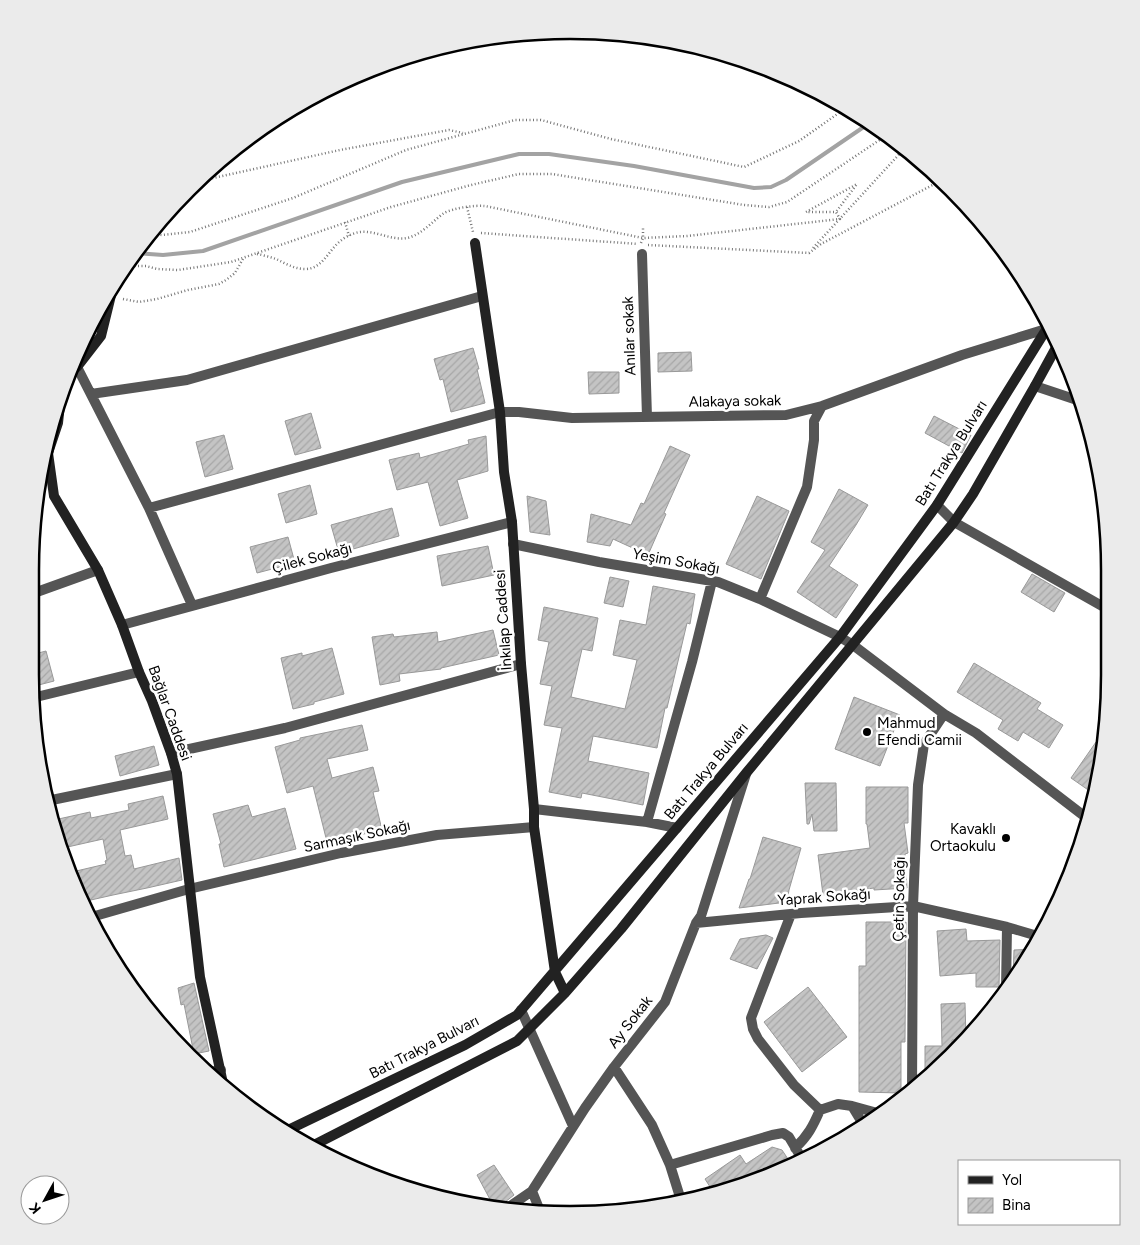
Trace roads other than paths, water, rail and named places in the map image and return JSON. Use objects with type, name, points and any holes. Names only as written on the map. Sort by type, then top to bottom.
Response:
[{"type":"main road","name":"İnkılap Caddesi","points":[[475,243],[500,412],[504,472],[512,522],[512,544],[534,827],[555,972],[565,993]]},
{"type":"main road","points":[[84,356],[101,336],[108,308]]},
{"type":"main road","name":"Batı Trakya Bulvarı","points":[[292,1128],[464,1045],[517,1015],[840,637],[937,505],[1045,332]]},
{"type":"main road","points":[[319,1143],[516,1041],[565,993],[622,929],[747,772],[954,522],[973,494],[1054,352]]},
{"type":"main road","name":"Bağlar Caddesi","points":[[50,464],[54,496],[98,570],[152,701],[177,774],[200,977],[222,1076]]},
{"type":"street","name":"Anılar sokak","points":[[641,249],[647,417]]},
{"type":"street","points":[[91,394],[187,380],[482,296]]},
{"type":"street","name":"Alakaya sokak","points":[[149,508],[500,412],[519,412],[572,418],[786,415],[822,406],[962,355],[1043,329]]},
{"type":"street","points":[[76,374],[91,394],[149,508],[192,605]]},
{"type":"street","points":[[1035,386],[1073,400]]},
{"type":"street","points":[[760,599],[807,487],[814,440],[814,422],[822,406]]},
{"type":"street","points":[[937,505],[954,522],[1101,605]]},
{"type":"street","name":"Çilek Sokağı","points":[[122,625],[512,522]]},
{"type":"street","name":"Yeşim Sokağı","points":[[512,544],[599,562],[718,582],[760,599],[840,637],[944,714],[976,733],[1082,815]]},
{"type":"street","points":[[39,591],[98,570]]},
{"type":"street","points":[[647,822],[712,581]]},
{"type":"street","points":[[171,753],[285,728],[521,664]]},
{"type":"street","points":[[40,696],[139,672]]},
{"type":"street","name":"Çetin Sokağı","points":[[912,1080],[913,906],[918,784],[924,744],[944,714]]},
{"type":"street","name":"Ay Sokak","points":[[514,1203],[532,1191],[585,1108],[614,1067],[665,1002],[696,924],[701,916],[747,772]]},
{"type":"street","points":[[54,800],[177,774]]},
{"type":"street","points":[[534,809],[647,822],[677,828]]},
{"type":"street","name":"Sarmaşık Sokağı","points":[[97,915],[189,889],[341,854],[437,835],[534,827]]},
{"type":"street","name":"Yaprak Sokağı","points":[[696,924],[790,914],[913,906],[1033,935]]},
{"type":"street","points":[[790,914],[751,1018],[753,1029],[758,1039],[794,1085],[820,1110]]},
{"type":"street","points":[[1006,978],[1007,927]]},
{"type":"street","points":[[521,1010],[573,1126]]},
{"type":"street","points":[[614,1067],[652,1125],[670,1165],[679,1195]]},
{"type":"street","points":[[216,1071],[221,1070]]},
{"type":"street","points":[[795,1148],[805,1139],[820,1110],[838,1104],[872,1112]]},
{"type":"street","points":[[852,1106],[860,1120]]},
{"type":"street","points":[[670,1165],[783,1133],[789,1137],[799,1154]]},
{"type":"street","points":[[532,1191],[538,1205]]},
{"type":"waterway","points":[[144,254],[163,255],[203,251],[402,182],[519,154],[549,154],[634,166],[754,188],[771,187],[786,180],[864,127]]},
{"type":"place","name":"Mahmud Efendi Camii","points":[[867,732]]},
{"type":"place","name":"Kavaklı Ortaokulu","points":[[1006,838]]}]
